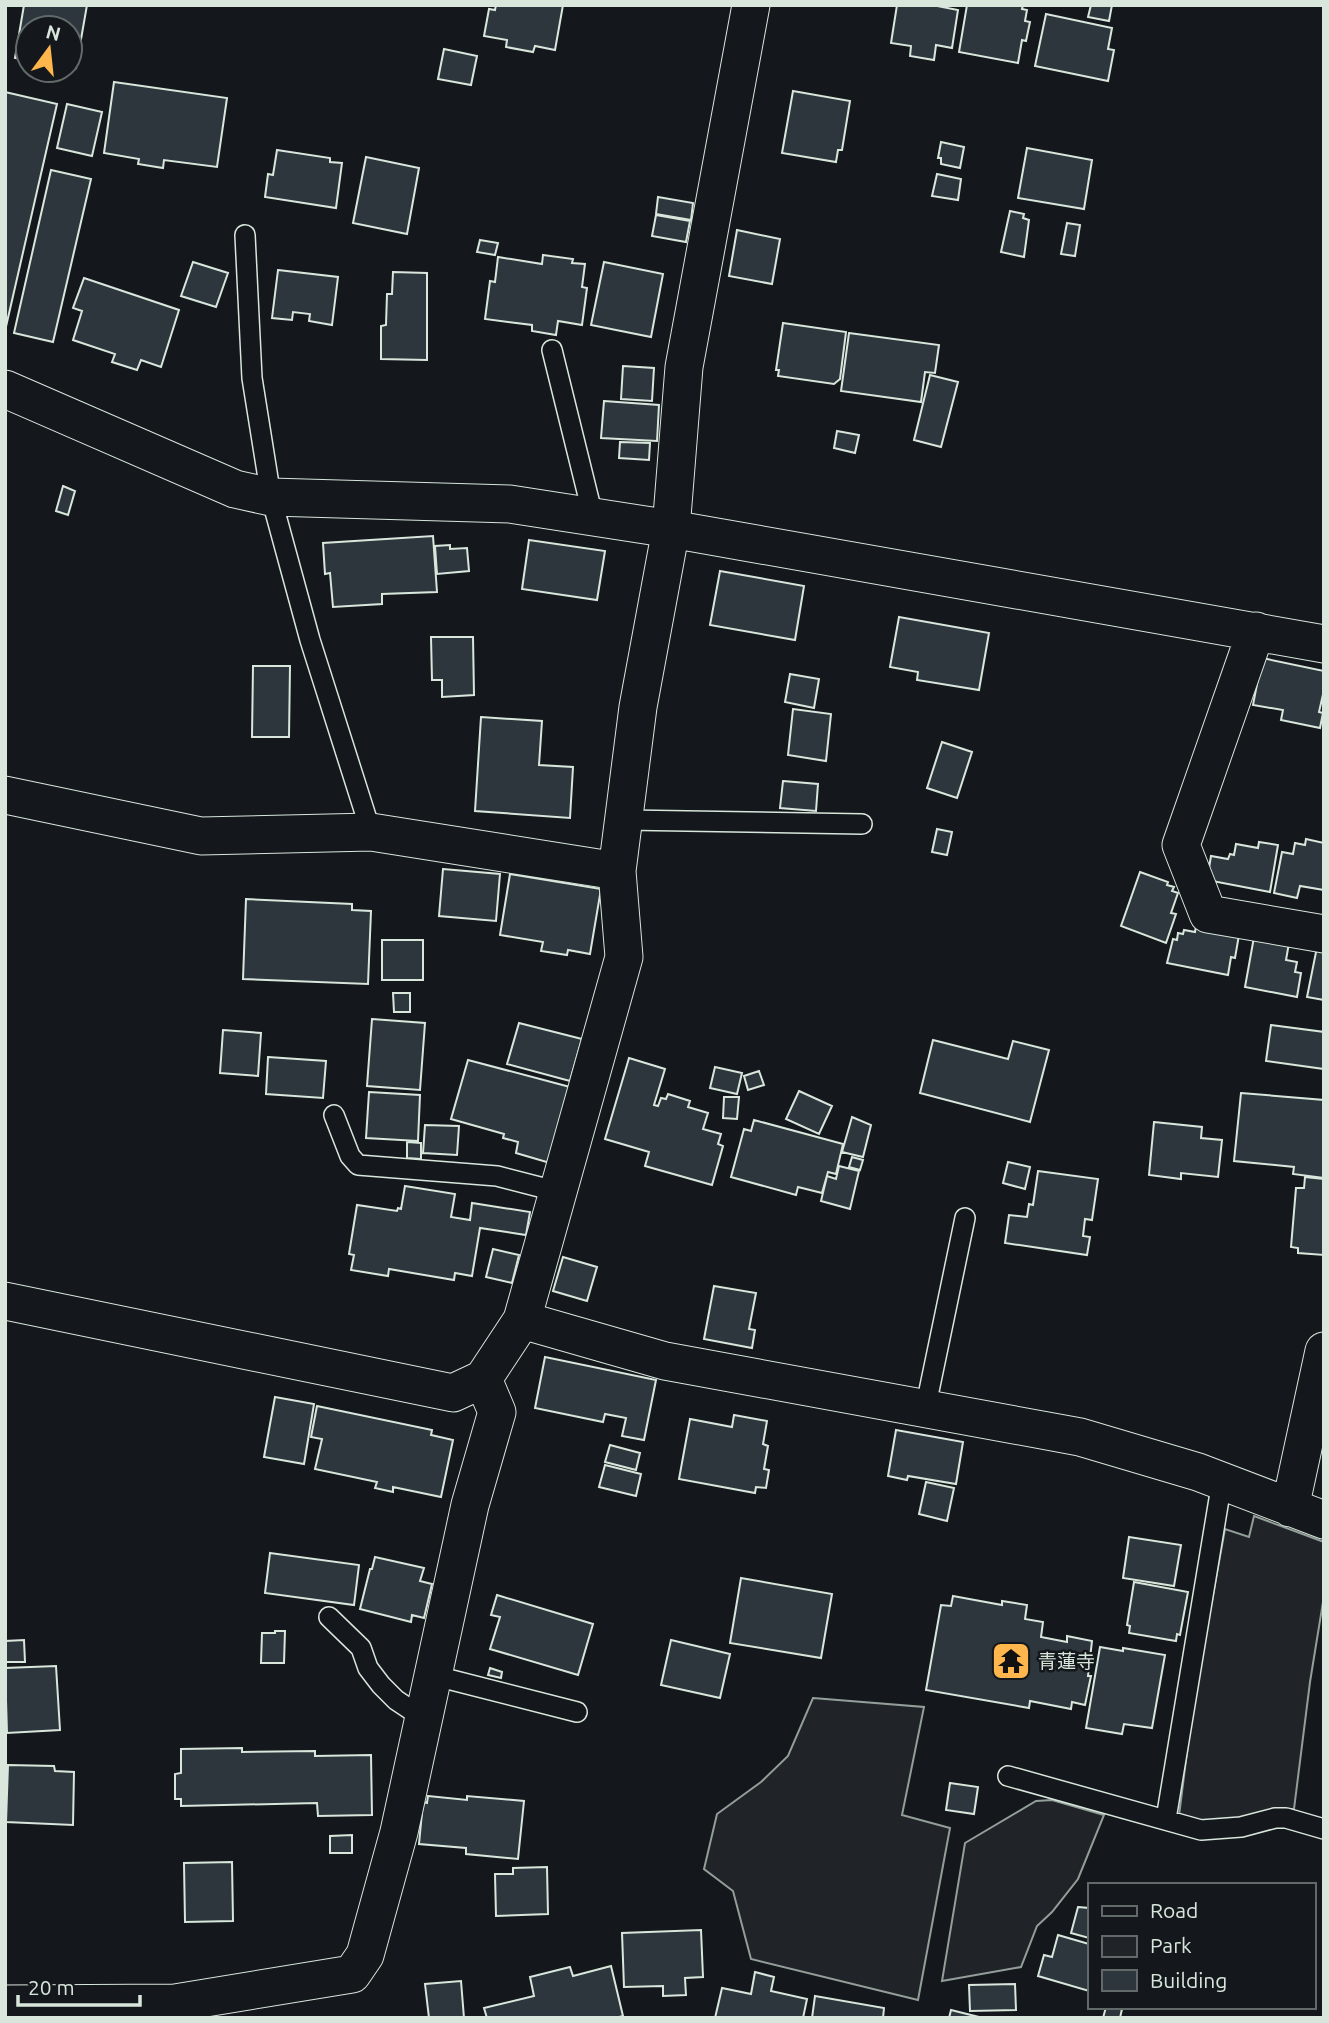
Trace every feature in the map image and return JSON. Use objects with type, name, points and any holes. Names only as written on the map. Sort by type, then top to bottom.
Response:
[{"type":"street","points":[[5,1301],[453,1393],[483,1379],[522,1320],[624,957],[617,871],[638,708],[671,529],[684,367],[751,5]]},
{"type":"street","points":[[5,389],[235,489],[271,497],[510,504],[671,529],[1324,644]]},
{"type":"street","points":[[1256,631],[1181,845],[1208,914],[1324,934]]},
{"type":"street","points":[[5,795],[201,836],[371,832],[617,871]]},
{"type":"street","points":[[522,1320],[665,1361],[1080,1437],[1223,1481],[1324,1520]]},
{"type":"street","points":[[1290,1508],[1324,1352]]},
{"type":"street","points":[[5,2004],[175,2003],[352,1974],[365,1955],[399,1832],[471,1505],[497,1412],[483,1379]]},
{"type":"lane","points":[[245,235],[252,378],[271,497],[310,640],[371,832]]},
{"type":"lane","points":[[552,350],[593,516]]},
{"type":"lane","points":[[625,820],[862,824]]},
{"type":"lane","points":[[334,1115],[350,1156],[358,1165],[497,1176],[558,1192]]},
{"type":"lane","points":[[925,1410],[965,1217]]},
{"type":"lane","points":[[1166,1819],[1223,1481]]},
{"type":"lane","points":[[329,1617],[361,1648],[368,1668],[381,1685],[396,1700],[423,1718]]},
{"type":"lane","points":[[432,1675],[577,1712]]},
{"type":"lane","points":[[1008,1776],[1201,1829],[1241,1827],[1275,1818],[1286,1818],[1324,1829]]},
{"type":"green space","points":[[1254,1516],[1324,1542],[1324,1596],[1294,1809],[1274,1810],[1237,1819],[1203,1821],[1179,1816],[1193,1704],[1225,1529],[1249,1537]]},
{"type":"green space","points":[[813,1698],[924,1707],[902,1815],[950,1828],[918,2000],[751,1959],[733,1891],[704,1869],[717,1814],[761,1782],[788,1756]]},
{"type":"green space","points":[[1052,1800],[1104,1815],[1078,1879],[1052,1912],[1037,1926],[1021,1967],[942,1981],[965,1843],[1036,1801]]},
{"type":"building","points":[[24,5],[87,5],[84,22],[84,14],[22,14]]},
{"type":"building","points":[[496,5],[563,5],[555,50],[535,46],[533,52],[506,47],[507,40],[484,36],[489,9],[495,10]]},
{"type":"building","points":[[897,5],[932,5],[958,10],[952,48],[936,45],[934,60],[910,56],[911,46],[891,43]]},
{"type":"building","points":[[967,5],[1023,5],[1022,9],[1027,10],[1025,21],[1030,22],[1026,41],[1022,40],[1018,63],[959,52]]},
{"type":"building","points":[[1091,5],[1112,5],[1109,21],[1088,17]]},
{"type":"building","points":[[1046,14],[1112,28],[1108,49],[1114,50],[1108,81],[1035,66]]},
{"type":"building","points":[[444,49],[477,56],[471,85],[438,79]]},
{"type":"building","points":[[114,82],[227,98],[217,167],[164,160],[163,168],[138,164],[139,159],[104,153]]},
{"type":"building","points":[[793,91],[850,101],[842,150],[838,150],[836,162],[782,153]]},
{"type":"building","points":[[5,92],[57,104],[5,331]]},
{"type":"building","points":[[67,104],[102,112],[92,156],[57,148]]},
{"type":"building","points":[[941,142],[964,147],[960,168],[941,164],[941,158],[938,158]]},
{"type":"building","points":[[1027,148],[1092,160],[1084,209],[1018,198]]},
{"type":"building","points":[[277,150],[330,158],[330,162],[342,163],[336,208],[265,197],[268,174],[273,175]]},
{"type":"building","points":[[366,157],[419,168],[407,234],[353,223]]},
{"type":"building","points":[[51,170],[91,179],[53,342],[14,333]]},
{"type":"building","points":[[937,174],[961,179],[958,200],[932,196]]},
{"type":"building","points":[[658,197],[693,203],[691,220],[656,214]]},
{"type":"building","points":[[1010,211],[1024,214],[1023,218],[1029,220],[1024,257],[1001,252]]},
{"type":"building","points":[[656,215],[690,221],[686,242],[652,236]]},
{"type":"building","points":[[1067,223],[1080,225],[1075,256],[1061,254]]},
{"type":"building","points":[[737,230],[780,239],[772,284],[729,276]]},
{"type":"building","points":[[480,240],[498,243],[495,255],[477,252]]},
{"type":"building","points":[[543,255],[573,259],[572,263],[585,264],[582,287],[587,288],[582,325],[558,321],[556,335],[532,331],[532,325],[485,319],[490,281],[495,282],[498,257],[542,264]]},
{"type":"building","points":[[193,262],[228,273],[216,307],[181,296]]},
{"type":"building","points":[[604,262],[663,274],[651,337],[591,325]]},
{"type":"building","points":[[278,270],[338,277],[332,325],[309,321],[310,314],[293,312],[292,320],[272,318]]},
{"type":"building","points":[[393,272],[427,273],[427,360],[381,359],[381,326],[386,325],[387,294],[392,294]]},
{"type":"building","points":[[84,278],[179,310],[161,367],[141,360],[137,370],[112,362],[115,354],[73,340],[82,311],[73,308]]},
{"type":"building","points":[[783,323],[846,332],[840,379],[834,384],[778,376],[779,370],[776,370]]},
{"type":"building","points":[[849,333],[939,345],[935,373],[925,372],[921,402],[841,391]]},
{"type":"building","points":[[623,366],[654,368],[652,401],[621,399]]},
{"type":"building","points":[[930,375],[958,382],[941,447],[914,440]]},
{"type":"building","points":[[604,401],[659,405],[657,441],[601,438]]},
{"type":"building","points":[[837,431],[859,435],[855,453],[834,448]]},
{"type":"building","points":[[620,442],[650,443],[649,460],[619,458]]},
{"type":"building","points":[[63,486],[75,491],[68,515],[56,511]]},
{"type":"building","points":[[433,536],[437,592],[382,594],[382,604],[333,607],[330,573],[325,574],[323,543]]},
{"type":"building","points":[[529,540],[605,551],[597,600],[522,589]]},
{"type":"building","points":[[450,545],[450,549],[467,548],[469,571],[437,574],[435,546]]},
{"type":"building","points":[[720,571],[804,586],[795,640],[710,625]]},
{"type":"building","points":[[899,617],[989,633],[979,690],[917,680],[918,672],[890,667]]},
{"type":"building","points":[[431,637],[473,637],[474,695],[442,697],[442,680],[432,680]]},
{"type":"building","points":[[1262,658],[1324,671],[1324,690],[1319,712],[1323,713],[1320,728],[1281,720],[1283,710],[1253,705]]},
{"type":"building","points":[[253,666],[290,666],[289,737],[252,737]]},
{"type":"building","points":[[790,674],[819,679],[814,708],[785,702]]},
{"type":"building","points":[[793,709],[831,714],[826,761],[788,755]]},
{"type":"building","points":[[481,717],[542,721],[539,765],[573,767],[570,818],[475,811]]},
{"type":"building","points":[[942,742],[972,752],[957,798],[927,788]]},
{"type":"building","points":[[783,781],[818,784],[816,811],[780,808]]},
{"type":"building","points":[[937,829],[952,832],[947,855],[932,852]]},
{"type":"building","points":[[1306,839],[1324,843],[1324,890],[1300,886],[1297,898],[1274,893],[1282,852],[1293,854],[1295,843],[1305,845]]},
{"type":"building","points":[[1259,842],[1278,845],[1270,892],[1207,880],[1211,856],[1228,859],[1230,854],[1234,855],[1236,844],[1258,848]]},
{"type":"building","points":[[443,869],[500,874],[496,921],[439,916]]},
{"type":"building","points":[[1140,872],[1168,882],[1167,885],[1174,887],[1172,891],[1178,893],[1171,913],[1176,914],[1166,943],[1121,926]]},
{"type":"building","points":[[510,874],[601,889],[590,954],[568,950],[567,955],[541,951],[543,942],[500,935]]},
{"type":"building","points":[[246,899],[352,904],[352,910],[371,911],[368,984],[243,979]]},
{"type":"building","points":[[1196,926],[1239,935],[1235,958],[1231,957],[1228,975],[1167,963],[1173,939],[1177,940],[1178,933],[1183,934],[1184,930],[1195,932]]},
{"type":"building","points":[[1254,937],[1289,943],[1286,960],[1297,962],[1295,972],[1301,973],[1297,997],[1245,987]]},
{"type":"building","points":[[382,940],[423,940],[423,980],[382,980]]},
{"type":"building","points":[[1317,947],[1324,948],[1324,1000],[1307,997]]},
{"type":"building","points":[[393,993],[410,993],[410,1012],[394,1012]]},
{"type":"building","points":[[372,1019],[425,1023],[420,1090],[367,1086]]},
{"type":"building","points":[[519,1023],[582,1039],[570,1081],[507,1064]]},
{"type":"building","points":[[1271,1025],[1324,1032],[1324,1069],[1266,1061]]},
{"type":"building","points":[[223,1030],[261,1033],[258,1076],[220,1073]]},
{"type":"building","points":[[933,1040],[1008,1059],[1013,1041],[1049,1050],[1030,1122],[920,1093]]},
{"type":"building","points":[[268,1057],[326,1061],[323,1098],[266,1094]]},
{"type":"building","points":[[629,1058],[665,1069],[654,1105],[658,1106],[661,1098],[666,1099],[668,1094],[690,1101],[688,1107],[708,1113],[703,1129],[721,1134],[718,1144],[723,1146],[712,1185],[645,1166],[649,1152],[605,1139]]},
{"type":"building","points":[[468,1060],[570,1087],[550,1163],[516,1153],[518,1142],[503,1138],[504,1134],[451,1119]]},
{"type":"building","points":[[715,1067],[742,1073],[737,1094],[710,1088]]},
{"type":"building","points":[[759,1071],[764,1085],[748,1090],[744,1076]]},
{"type":"building","points":[[799,1091],[832,1106],[819,1134],[786,1119]]},
{"type":"building","points":[[369,1092],[420,1095],[418,1141],[366,1138]]},
{"type":"building","points":[[1241,1093],[1324,1100],[1324,1178],[1293,1174],[1294,1167],[1234,1161]]},
{"type":"building","points":[[724,1097],[739,1097],[737,1119],[723,1118]]},
{"type":"building","points":[[852,1117],[871,1125],[863,1157],[842,1152]]},
{"type":"building","points":[[754,1120],[843,1144],[836,1174],[828,1172],[822,1193],[798,1187],[796,1195],[731,1177],[744,1129],[751,1131]]},
{"type":"building","points":[[1154,1122],[1202,1127],[1201,1138],[1222,1140],[1218,1177],[1181,1173],[1181,1179],[1149,1175]]},
{"type":"building","points":[[425,1125],[459,1126],[457,1155],[423,1153]]},
{"type":"building","points":[[407,1142],[421,1143],[421,1159],[407,1158]]},
{"type":"building","points":[[852,1157],[863,1160],[860,1170],[849,1167]]},
{"type":"building","points":[[1008,1162],[1030,1167],[1025,1189],[1003,1183]]},
{"type":"building","points":[[839,1166],[859,1171],[850,1209],[821,1201],[827,1176],[836,1179]]},
{"type":"building","points":[[1038,1171],[1098,1179],[1092,1220],[1085,1219],[1083,1236],[1090,1237],[1087,1255],[1005,1243],[1009,1215],[1027,1217],[1029,1204],[1033,1205]]},
{"type":"building","points":[[1305,1177],[1324,1179],[1324,1255],[1298,1253],[1298,1248],[1291,1247],[1296,1188],[1304,1188]]},
{"type":"building","points":[[405,1186],[455,1194],[451,1217],[470,1220],[472,1203],[530,1212],[526,1235],[480,1228],[472,1276],[455,1273],[454,1280],[389,1269],[388,1276],[351,1270],[354,1255],[349,1254],[357,1205],[397,1211],[398,1208],[401,1209]]},
{"type":"building","points":[[493,1249],[519,1255],[512,1283],[486,1277]]},
{"type":"building","points":[[563,1257],[597,1267],[587,1301],[553,1291]]},
{"type":"building","points":[[714,1286],[756,1293],[749,1329],[755,1330],[752,1348],[704,1339]]},
{"type":"building","points":[[545,1357],[656,1380],[644,1440],[622,1436],[626,1418],[605,1414],[603,1422],[535,1408]]},
{"type":"building","points":[[275,1397],[314,1404],[304,1464],[264,1457]]},
{"type":"building","points":[[317,1406],[432,1430],[431,1435],[453,1440],[441,1497],[393,1487],[393,1492],[375,1488],[377,1482],[315,1469],[322,1439],[311,1437]]},
{"type":"building","points":[[734,1415],[767,1421],[763,1444],[768,1446],[764,1469],[769,1470],[766,1488],[756,1487],[755,1493],[679,1479],[690,1419],[732,1427]]},
{"type":"building","points":[[896,1430],[963,1442],[956,1484],[908,1476],[907,1480],[888,1476]]},
{"type":"building","points":[[610,1445],[640,1453],[636,1470],[605,1462]]},
{"type":"building","points":[[605,1465],[641,1474],[636,1496],[599,1487]]},
{"type":"building","points":[[926,1482],[954,1488],[947,1521],[919,1514]]},
{"type":"building","points":[[1129,1537],[1181,1545],[1174,1586],[1123,1578]]},
{"type":"building","points":[[270,1553],[359,1565],[354,1605],[265,1593]]},
{"type":"building","points":[[375,1557],[424,1568],[420,1581],[432,1584],[424,1618],[412,1615],[411,1622],[360,1609]]},
{"type":"building","points":[[741,1578],[832,1594],[821,1658],[730,1643]]},
{"type":"building","points":[[1134,1582],[1188,1592],[1180,1635],[1177,1634],[1176,1641],[1129,1633],[1130,1626],[1127,1625]]},
{"type":"building","points":[[497,1595],[593,1624],[578,1675],[490,1649],[500,1617],[491,1615]]},
{"type":"building","name":"青蓮寺","points":[[953,1596],[1002,1605],[1002,1601],[1027,1605],[1025,1619],[1043,1622],[1041,1637],[1067,1642],[1067,1636],[1092,1641],[1088,1676],[1091,1676],[1085,1705],[1072,1702],[1071,1709],[1030,1701],[1029,1708],[926,1690],[941,1605],[951,1606]]},
{"type":"building","points":[[285,1631],[284,1663],[261,1663],[262,1633]]},
{"type":"building","points":[[24,1640],[25,1662],[5,1662],[5,1641]]},
{"type":"building","points":[[671,1640],[730,1654],[720,1698],[661,1685]]},
{"type":"building","points":[[1100,1647],[1165,1655],[1152,1728],[1124,1724],[1122,1734],[1086,1728]]},
{"type":"building","points":[[56,1666],[60,1730],[7,1733],[5,1668]]},
{"type":"building","points":[[490,1668],[502,1672],[501,1678],[488,1675]]},
{"type":"building","points":[[242,1748],[242,1752],[315,1751],[315,1756],[371,1755],[372,1815],[318,1816],[317,1803],[181,1806],[181,1799],[175,1799],[175,1774],[181,1773],[181,1749]]},
{"type":"building","points":[[8,1765],[54,1766],[55,1771],[74,1772],[73,1825],[6,1822]]},
{"type":"building","points":[[950,1783],[978,1787],[974,1814],[946,1810]]},
{"type":"building","points":[[428,1796],[524,1801],[518,1859],[466,1854],[466,1848],[419,1844],[423,1802],[427,1803]]},
{"type":"building","points":[[352,1835],[352,1853],[330,1853],[330,1836]]},
{"type":"building","points":[[232,1862],[233,1921],[185,1922],[184,1863]]},
{"type":"building","points":[[547,1867],[548,1914],[496,1916],[495,1874],[513,1874],[513,1868]]},
{"type":"building","points":[[1078,1907],[1088,1908],[1088,1938],[1071,1933]]},
{"type":"building","points":[[701,1930],[703,1977],[685,1978],[686,1995],[663,1996],[663,1986],[624,1987],[622,1933]]},
{"type":"building","points":[[1058,1935],[1088,1944],[1088,1991],[1038,1976],[1044,1955],[1052,1957]]},
{"type":"building","points":[[611,1966],[623,2016],[487,2018],[484,2008],[534,1996],[530,1977],[570,1967],[573,1976]]},
{"type":"building","points":[[755,1972],[774,1977],[771,1991],[807,1999],[803,2018],[715,2018],[722,1988],[751,1994]]},
{"type":"building","points":[[461,1981],[464,2018],[429,2018],[425,1984]]},
{"type":"building","points":[[1015,1984],[1016,2010],[970,2011],[969,1985]]},
{"type":"building","points":[[815,1996],[884,2008],[883,2018],[812,2018]]},
{"type":"building","points":[[1105,2009],[1122,2009],[1120,2018],[1103,2018]]},
{"type":"building","points":[[951,2010],[983,2018],[949,2018]]},
{"type":"place","name":"青蓮寺","points":[[1011,1661]]}]
